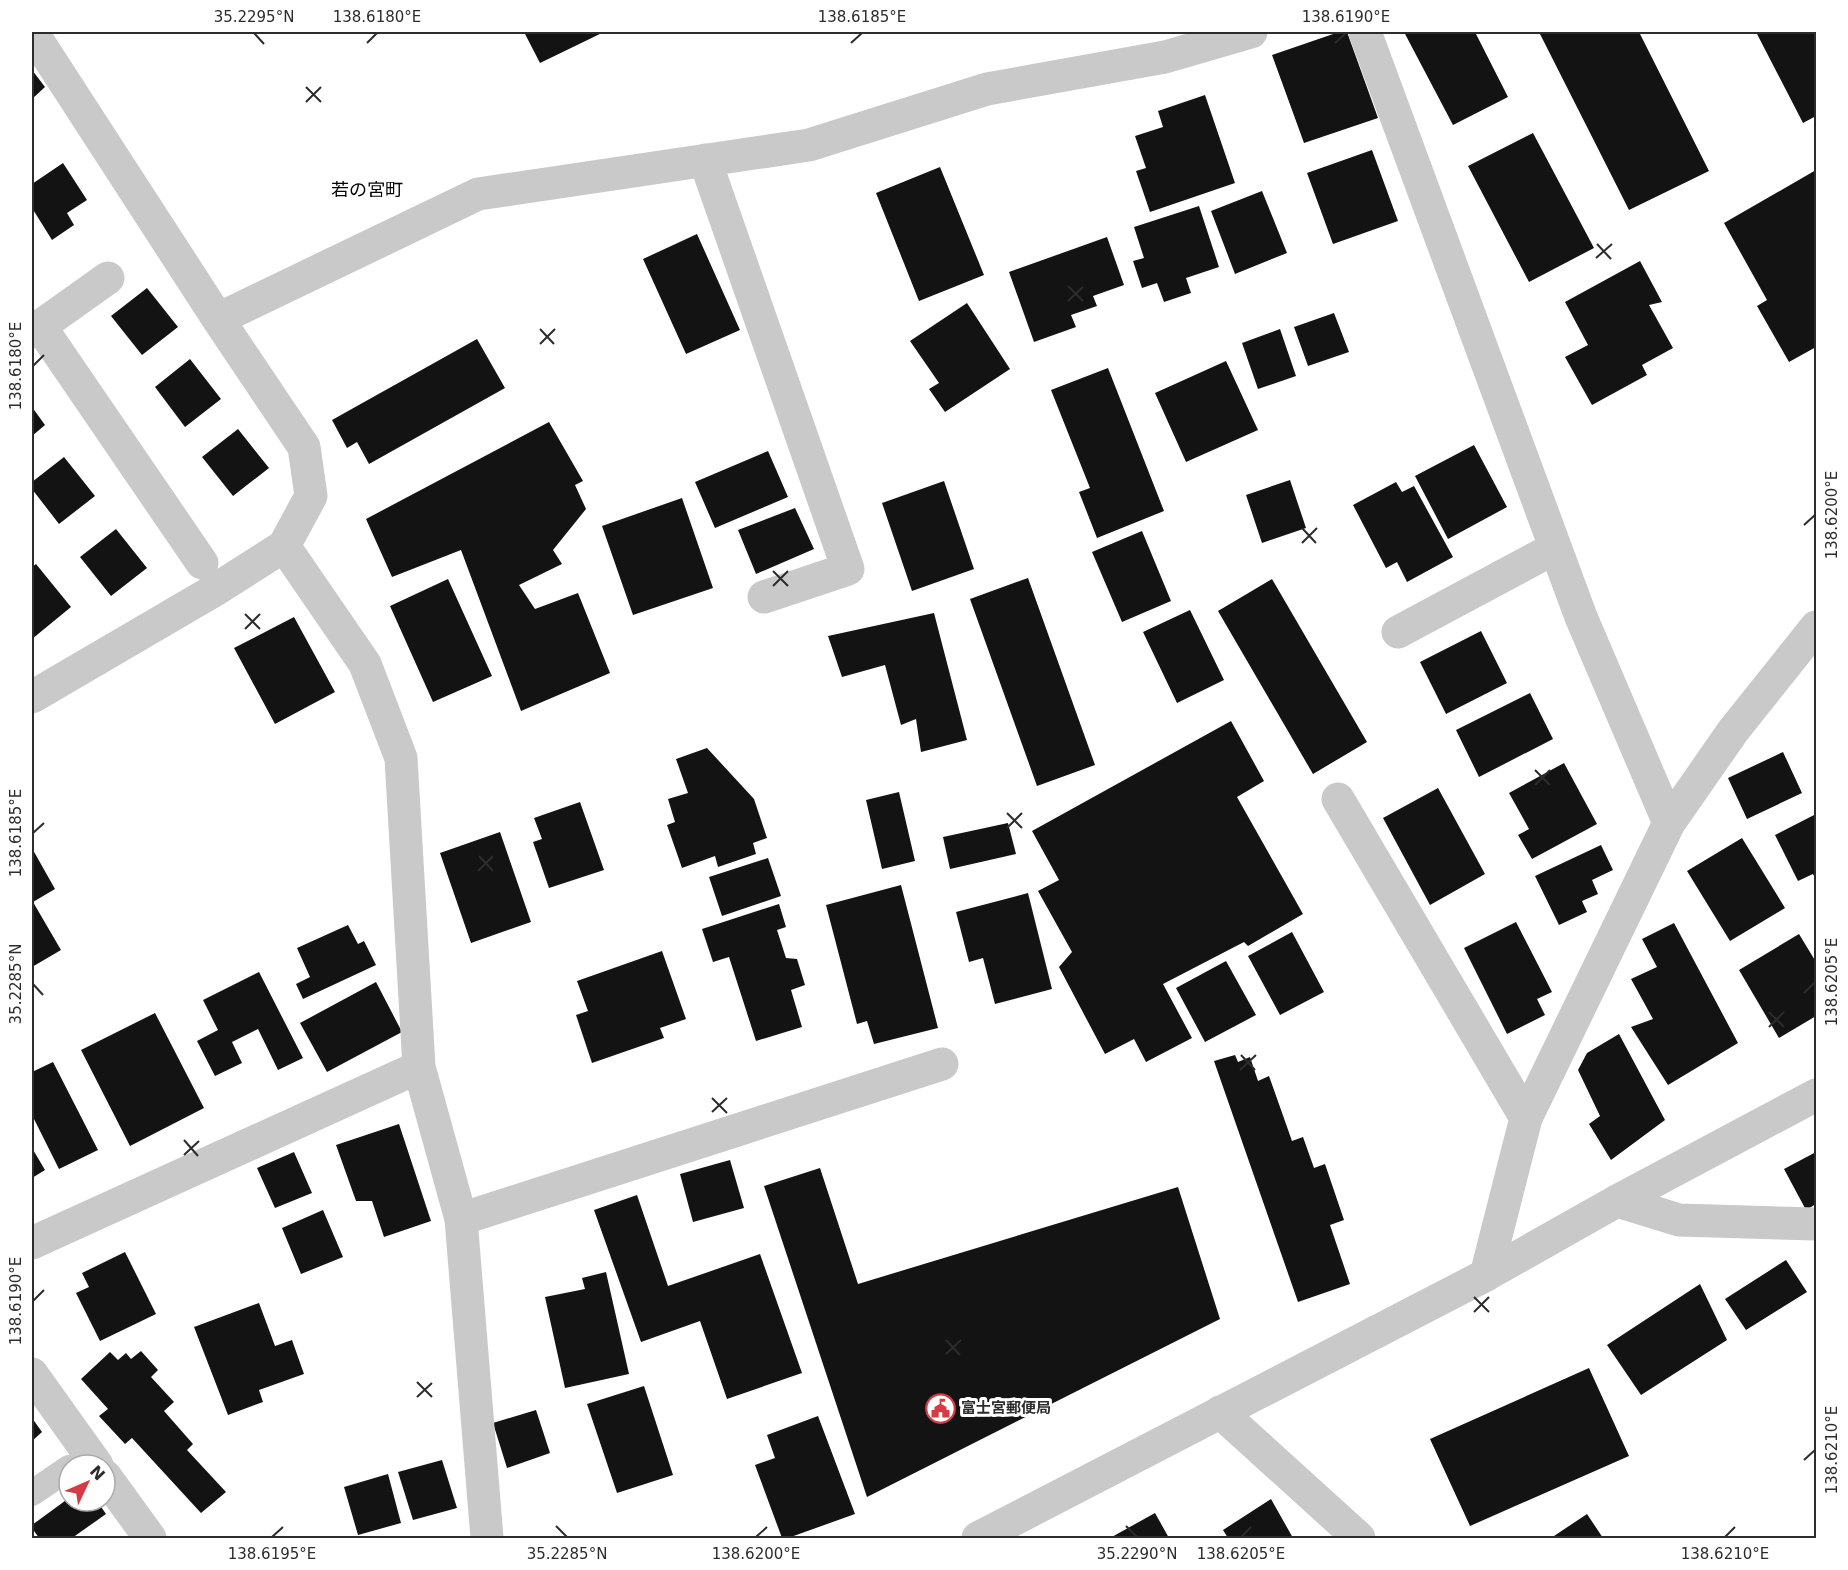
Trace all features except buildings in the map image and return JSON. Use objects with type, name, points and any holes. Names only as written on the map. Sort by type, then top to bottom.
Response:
[{"type":"street","points":[[32,32],[218,320],[304,447],[311,496],[284,546],[215,590],[32,697]]},
{"type":"street","points":[[218,320],[478,194],[809,145],[987,89],[1166,57],[1251,32]]},
{"type":"street","points":[[1365,32],[1581,617],[1670,823]]},
{"type":"street","points":[[705,160],[848,569],[764,597]]},
{"type":"street","points":[[108,278],[36,329],[202,563]]},
{"type":"street","points":[[284,546],[365,664],[401,758],[419,1067],[461,1220],[487,1539]]},
{"type":"street","points":[[1398,632],[1555,548]]},
{"type":"street","points":[[1486,1275],[1526,1118],[1670,823],[1733,732],[1816,627]]},
{"type":"street","points":[[1338,800],[1526,1118]]},
{"type":"street","points":[[461,1220],[942,1064]]},
{"type":"street","points":[[32,1243],[419,1067]]},
{"type":"street","points":[[978,1539],[1486,1275],[1816,1095]]},
{"type":"street","points":[[1617,1202],[1679,1221],[1816,1224]]},
{"type":"street","points":[[32,1374],[79,1453]]},
{"type":"street","points":[[1220,1412],[1359,1539]]},
{"type":"street","points":[[117,1501],[150,1539]]},
{"type":"lane","points":[[32,1493],[57,1481]]},
{"type":"place","name":"富士宮郵便局","points":[[940,1408]]},
{"type":"district","name":"若の宮町","points":[[367,189]]}]
